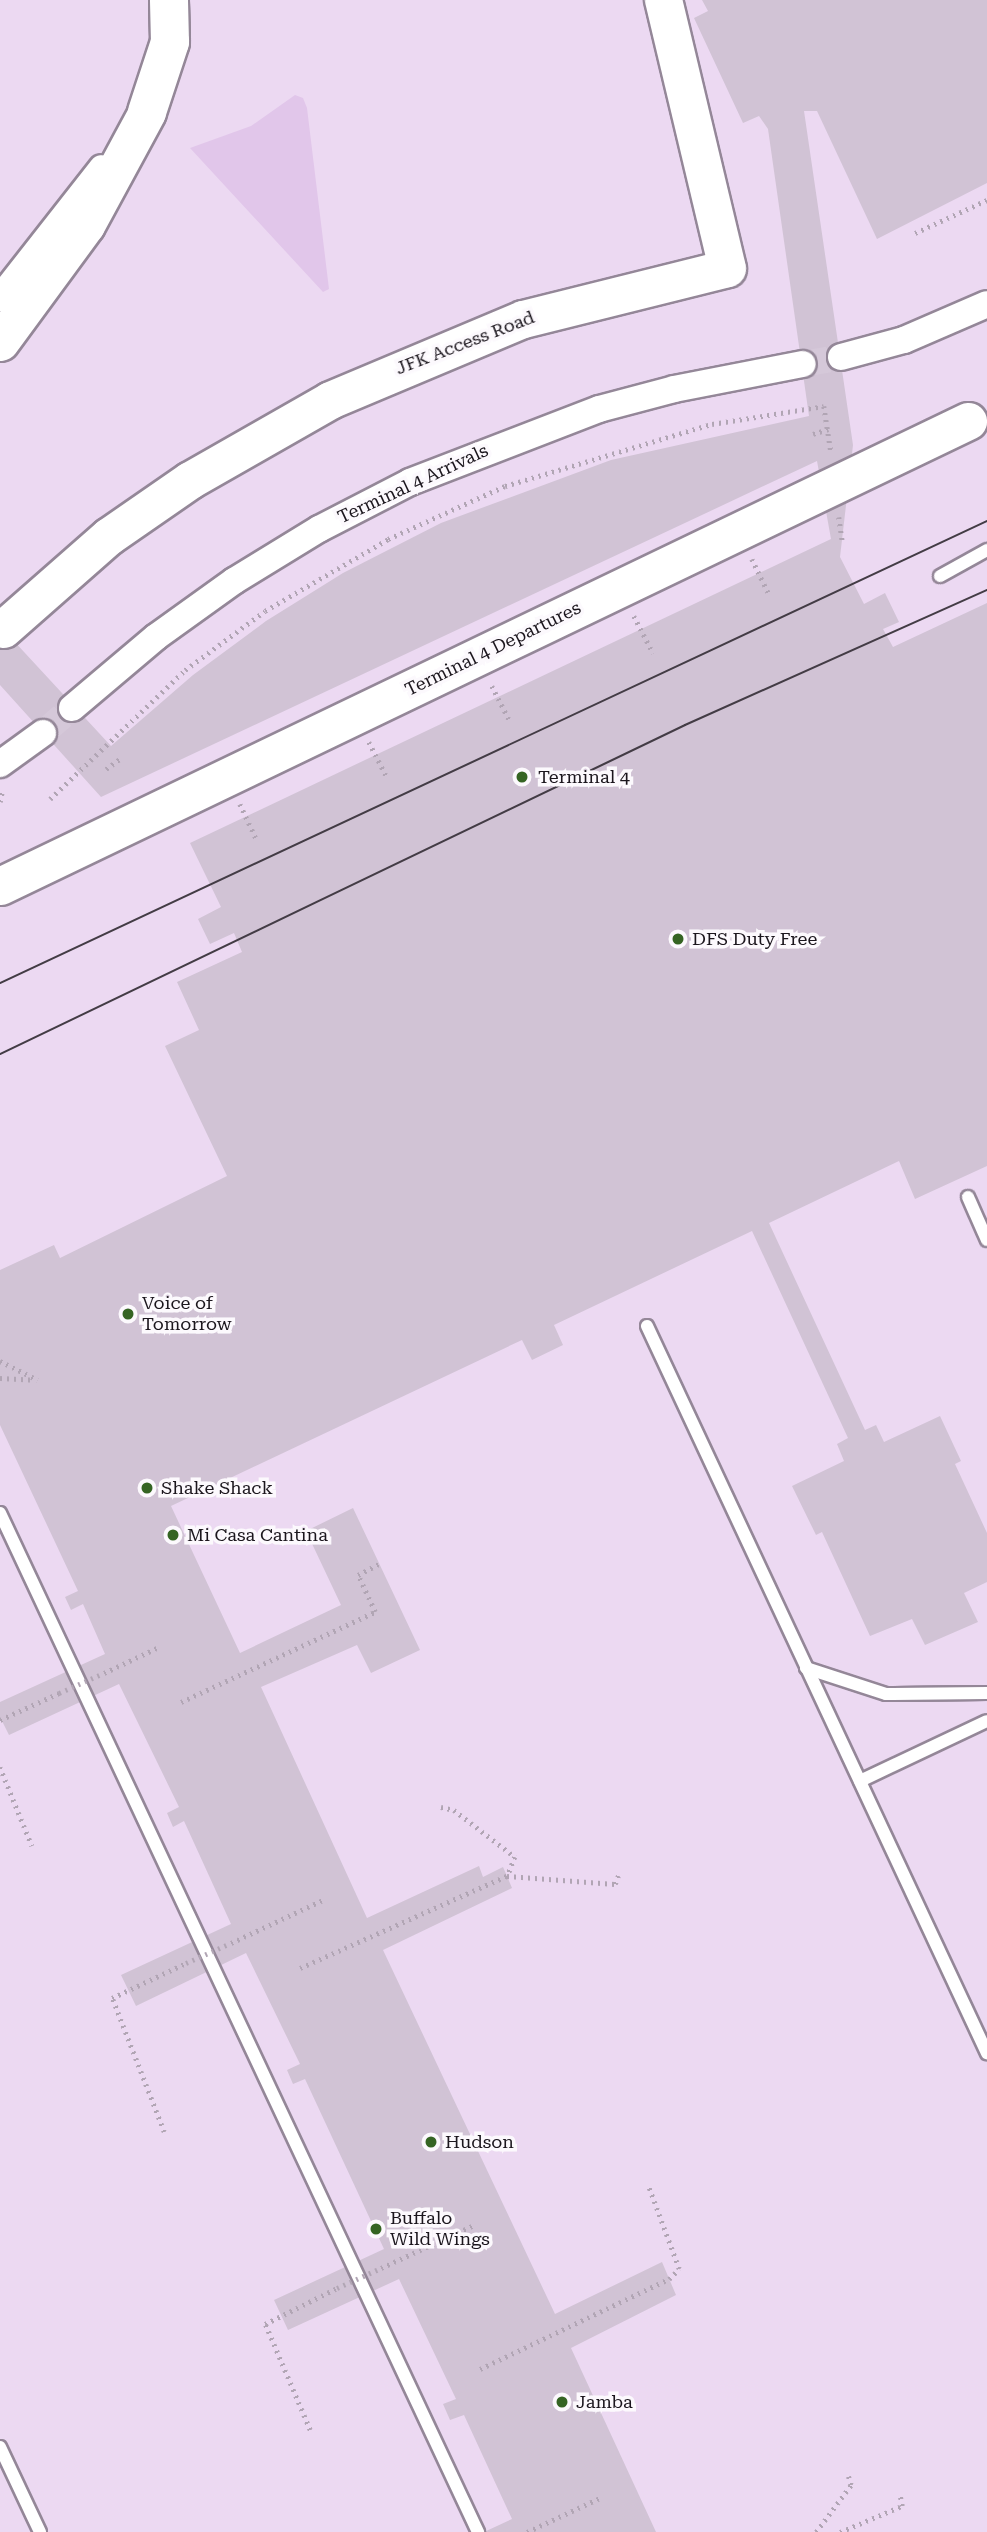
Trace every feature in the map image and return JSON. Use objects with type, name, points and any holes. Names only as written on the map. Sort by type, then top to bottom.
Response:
[{"type":"highway","points":[[147,112],[170,42],[169,0]]},
{"type":"street","name":"JFK Access Road","points":[[3,629],[108,536],[190,480],[330,400],[523,319],[727,268],[663,0]]},
{"type":"street","points":[[0,298],[147,112]]},
{"type":"street","points":[[0,342],[86,225],[147,112]]},
{"type":"street","points":[[841,357],[904,340],[987,304]]},
{"type":"street","name":"Terminal 4 Arrivals","points":[[72,708],[147,644],[234,581],[319,529],[410,482],[515,438],[610,406],[721,378],[803,364]]},
{"type":"street","name":"Terminal 4 Departures","points":[[0,886],[987,412]]},
{"type":"street","points":[[0,764],[43,733]]},
{"type":"lane","points":[[940,576],[987,550]]},
{"type":"lane","points":[[968,1198],[987,1240]]},
{"type":"lane","points":[[647,1326],[987,2053]]},
{"type":"lane","points":[[0,1513],[478,2532]]},
{"type":"lane","points":[[806,1668],[886,1694],[987,1693]]},
{"type":"lane","points":[[860,1781],[987,1721]]},
{"type":"lane","points":[[0,2447],[40,2532]]},
{"type":"path","points":[[915,233],[987,200]]},
{"type":"path","points":[[50,799],[185,670],[265,611],[388,539],[505,486],[612,451],[712,425],[824,406]]},
{"type":"path","points":[[813,435],[828,429]]},
{"type":"path","points":[[763,583],[770,596]]},
{"type":"path","points":[[646,638],[653,653]]},
{"type":"path","points":[[502,706],[509,720]]},
{"type":"path","points":[[106,769],[121,758]]},
{"type":"path","points":[[379,763],[386,776]]},
{"type":"path","points":[[250,824],[256,838]]},
{"type":"path","points":[[0,1361],[38,1380],[0,1378]]},
{"type":"path","points":[[181,1702],[375,1612],[358,1575],[379,1564]]},
{"type":"path","points":[[1,1720],[157,1648]]},
{"type":"path","points":[[0,1766],[32,1846]]},
{"type":"path","points":[[441,1807],[454,1810],[515,1857],[507,1876]]},
{"type":"path","points":[[300,1968],[507,1876],[615,1884],[618,1876]]},
{"type":"path","points":[[164,2132],[112,1998],[323,1900]]},
{"type":"path","points":[[480,2369],[669,2279],[679,2269],[648,2185]]},
{"type":"path","points":[[310,2430],[265,2323],[474,2225]]},
{"type":"path","points":[[816,2532],[851,2485],[848,2476]]},
{"type":"path","points":[[840,2532],[902,2506],[900,2496]]},
{"type":"path","points":[[527,2532],[600,2498]]},
{"type":"shaded area","points":[[0,0],[987,0],[987,2532],[0,2532]]},
{"type":"shaded area","points":[[295,95],[303,98],[307,108],[329,289],[323,292],[190,148],[251,126]]},
{"type":"building","name":"Terminal 4","points":[[702,0],[987,0],[987,183],[877,239],[817,111],[804,111],[853,445],[840,557],[864,604],[885,593],[899,622],[883,629],[893,647],[987,603],[987,1166],[915,1199],[899,1161],[769,1223],[865,1430],[876,1425],[884,1442],[940,1416],[961,1461],[955,1464],[987,1533],[987,1582],[964,1593],[978,1622],[925,1645],[912,1619],[870,1636],[822,1532],[816,1535],[792,1486],[844,1461],[837,1444],[848,1438],[752,1231],[554,1325],[563,1345],[532,1360],[522,1340],[171,1506],[240,1653],[341,1605],[306,1531],[353,1508],[420,1650],[371,1673],[357,1645],[261,1687],[367,1918],[479,1866],[483,1877],[503,1867],[512,1888],[383,1950],[555,2314],[662,2262],[676,2295],[571,2348],[656,2532],[484,2532],[512,2519],[464,2415],[450,2420],[443,2404],[456,2399],[399,2279],[288,2330],[274,2300],[384,2249],[305,2079],[293,2084],[287,2070],[300,2064],[246,1953],[136,2006],[121,1975],[231,1924],[184,1821],[173,1827],[167,1813],[179,1807],[119,1684],[9,1735],[0,1717],[0,1702],[105,1654],[83,1604],[71,1610],[65,1597],[78,1591],[0,1425],[0,1270],[54,1245],[60,1258],[227,1176],[165,1046],[199,1030],[177,982],[242,952],[234,933],[210,944],[198,919],[221,907],[190,843],[831,539],[817,461],[101,797],[0,685],[0,626],[111,746],[193,675],[266,621],[343,573],[441,523],[611,460],[809,416],[768,129],[759,116],[743,123],[694,18],[708,11]]},
{"type":"tunnel","points":[[803,364],[841,357]]},
{"type":"tunnel","points":[[43,733],[72,708]]},
{"type":"tram line","points":[[0,983],[987,521]]},
{"type":"tram line","points":[[0,1054],[685,725],[987,590]]},
{"type":"place","name":"Terminal 4","points":[[522,777]]},
{"type":"place","name":"DFS Duty Free","points":[[678,939]]},
{"type":"place","name":"Voice of Tomorrow","points":[[128,1314]]},
{"type":"place","name":"Shake Shack","points":[[147,1488]]},
{"type":"place","name":"Mi Casa Cantina","points":[[173,1535]]},
{"type":"place","name":"Hudson","points":[[431,2142]]},
{"type":"place","name":"Buffalo Wild Wings","points":[[376,2229]]},
{"type":"place","name":"Jamba","points":[[562,2402]]}]
